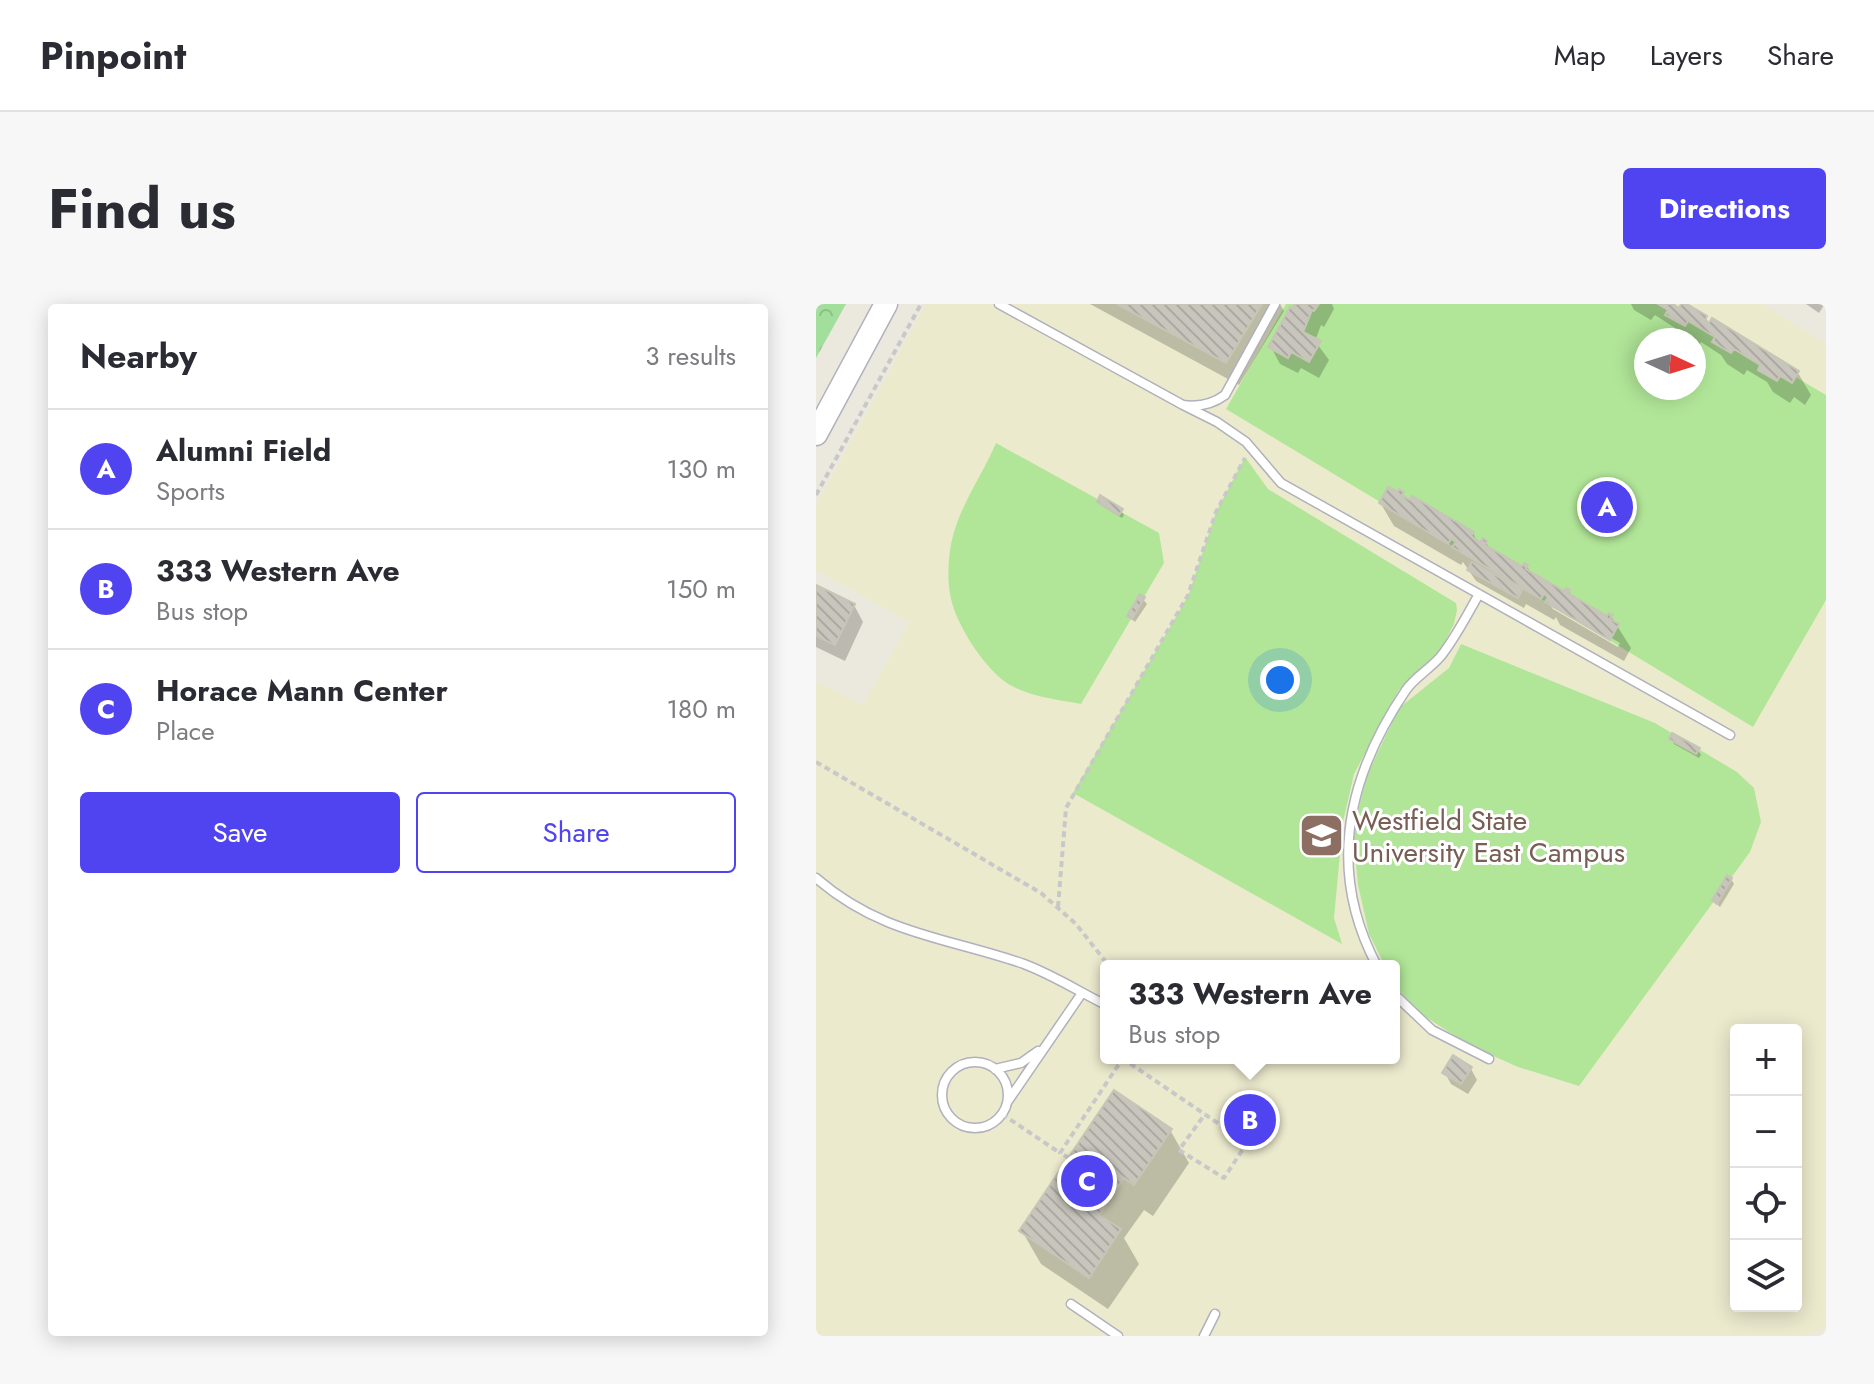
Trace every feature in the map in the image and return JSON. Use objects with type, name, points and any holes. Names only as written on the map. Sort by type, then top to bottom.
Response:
[{"type":"main road","points":[[816,434],[886,304]]},
{"type":"lane","points":[[999,304],[1217,422],[1246,442],[1281,483],[1730,735]]},
{"type":"lane","points":[[1183,405],[1213,402],[1225,395],[1275,304]]},
{"type":"lane","points":[[1374,960],[1355,909],[1347,873],[1347,837],[1362,771],[1385,723],[1408,687],[1439,658],[1479,594]]},
{"type":"lane","points":[[816,878],[858,910],[882,921],[913,933],[1021,963],[1051,975],[1100,1002]]},
{"type":"lane","points":[[1008,1102],[1005,1082],[995,1069],[981,1062],[960,1066],[945,1081],[943,1102],[953,1120],[971,1128],[990,1125],[1002,1114],[1082,993]]},
{"type":"lane","points":[[1400,1000],[1432,1030],[1489,1059]]},
{"type":"lane","points":[[995,1069],[1021,1063],[1048,1043]]},
{"type":"lane","points":[[1071,1304],[1118,1336]]},
{"type":"lane","points":[[1204,1336],[1215,1314]]},
{"type":"path","points":[[816,495],[921,304]]},
{"type":"path","points":[[1058,907],[1066,808],[1188,595],[1216,512],[1245,457]]},
{"type":"path","points":[[816,762],[1024,881],[1076,924],[1104,960]]},
{"type":"path","points":[[1060,1153],[1118,1064]]},
{"type":"path","points":[[1131,1064],[1205,1114],[1247,1143],[1224,1178],[1179,1150],[1205,1114]]},
{"type":"path","points":[[1002,1114],[1069,1158]]},
{"type":"shaded area","name":"Westfield State University East Campus","points":[[926,304],[1763,304],[1826,344],[1826,1328],[1805,1336],[816,1336],[816,682],[863,705],[909,622],[816,570],[816,505]]},
{"type":"green space","points":[[816,304],[846,304],[816,358]]},
{"type":"green space","points":[[1286,304],[1672,304],[1826,395],[1826,600],[1753,727],[1226,409]]},
{"type":"green space","points":[[996,443],[1159,533],[1164,563],[1081,704],[1045,698],[1010,685],[974,647],[954,610],[948,579],[954,531]]},
{"type":"green space","points":[[1245,457],[1268,489],[1456,603],[1454,624],[1441,649],[1399,690],[1354,774],[1343,822],[1334,918],[1342,944],[1073,793],[1188,596],[1216,512]]},
{"type":"green space","points":[[1461,644],[1655,723],[1737,772],[1754,788],[1761,822],[1750,852],[1579,1086],[1518,1067],[1471,1046],[1421,1014],[1400,991],[1400,960],[1382,960],[1369,934],[1358,885],[1353,832],[1367,775],[1399,708],[1449,668]]},
{"type":"building","points":[[1117,304],[1262,304],[1226,363]]},
{"type":"building","points":[[1295,304],[1319,304],[1312,310],[1303,332],[1321,341],[1309,362],[1291,352],[1288,358],[1268,347],[1290,307]]},
{"type":"building","points":[[1658,304],[1673,304],[1679,308],[1681,304],[1687,304],[1707,316],[1705,321],[1709,323],[1712,318],[1799,371],[1792,383],[1780,376],[1777,381],[1758,370],[1760,365],[1734,349],[1731,353],[1712,342],[1715,337],[1706,332],[1706,328],[1688,321],[1685,326],[1665,315],[1668,310]]},
{"type":"building","points":[[1388,487],[1398,492],[1399,489],[1410,500],[1412,496],[1474,532],[1471,536],[1480,542],[1483,538],[1487,541],[1485,545],[1522,566],[1524,563],[1528,565],[1526,569],[1564,591],[1566,588],[1570,590],[1568,593],[1607,616],[1609,613],[1613,615],[1610,619],[1619,624],[1610,640],[1545,602],[1548,597],[1544,594],[1541,599],[1452,547],[1456,542],[1451,539],[1448,544],[1379,503]]},
{"type":"building","points":[[1100,495],[1123,509],[1119,515],[1097,502]]},
{"type":"building","points":[[1472,562],[1522,590],[1518,598],[1467,570]]},
{"type":"building","points":[[816,585],[855,604],[835,645],[816,636]]},
{"type":"building","points":[[1140,594],[1145,597],[1132,619],[1127,616]]},
{"type":"building","points":[[1672,733],[1700,748],[1696,754],[1669,739]]},
{"type":"building","points":[[1727,875],[1732,878],[1717,904],[1712,900]]},
{"type":"building","points":[[1453,1055],[1472,1067],[1461,1084],[1442,1073]]},
{"type":"building","points":[[1114,1090],[1172,1129],[1134,1185],[1124,1178],[1099,1215],[1121,1229],[1089,1278],[1019,1231]]},
{"type":"place","name":"Alumni Field","points":[[1607,507]]},
{"type":"place","name":"Westfield State University East Campus","points":[[1321,836]]},
{"type":"place","name":"333 Western Ave","points":[[1250,1120]]},
{"type":"place","name":"Horace Mann Center","points":[[1087,1181]]}]
